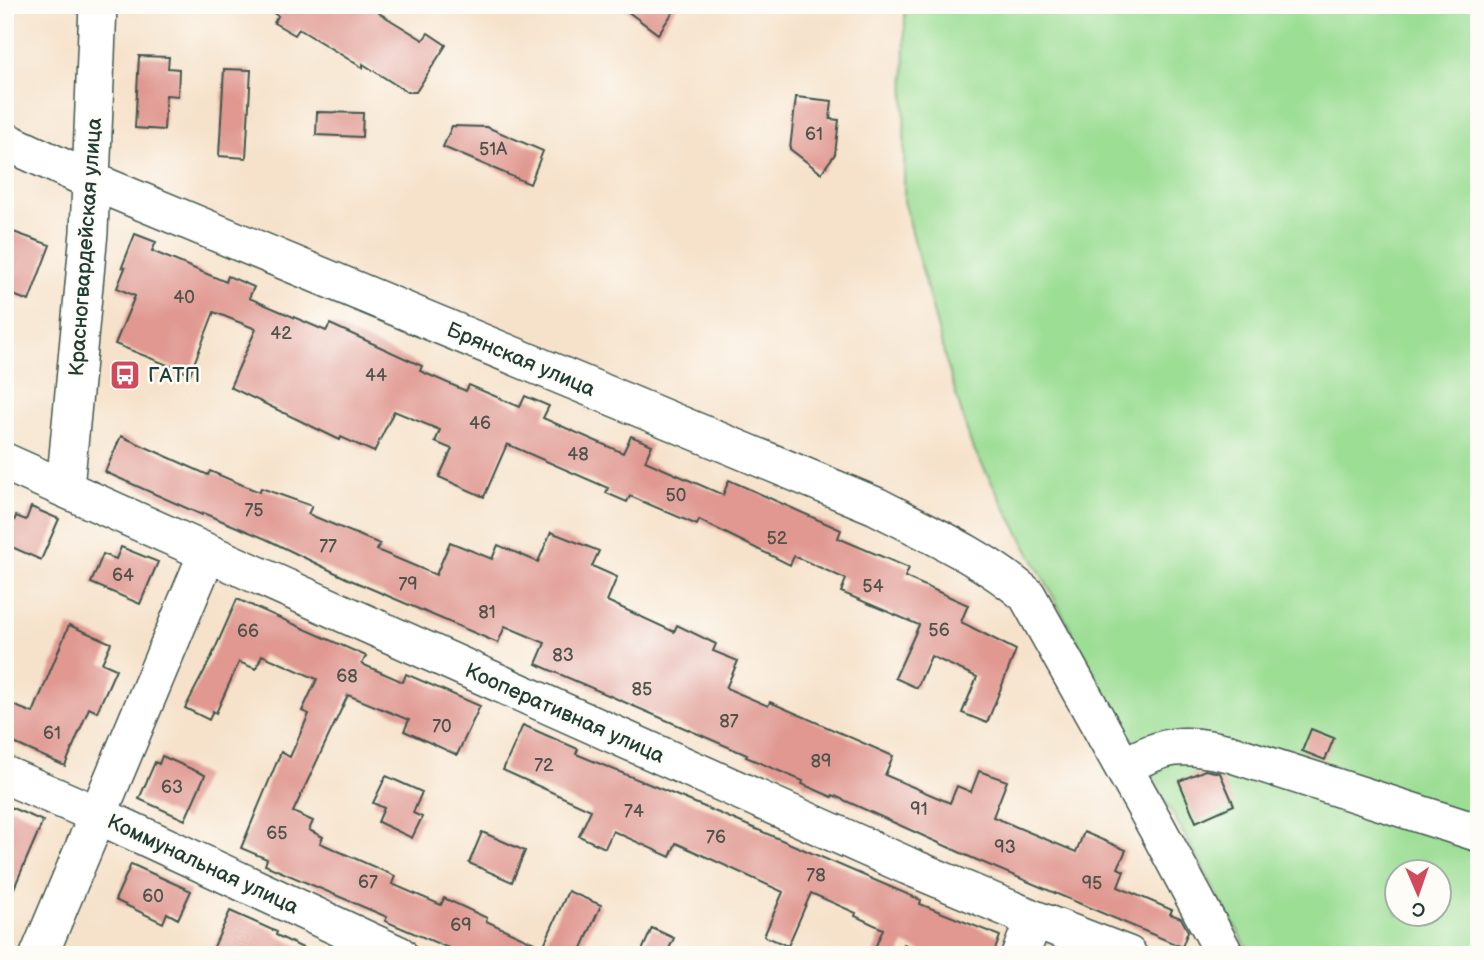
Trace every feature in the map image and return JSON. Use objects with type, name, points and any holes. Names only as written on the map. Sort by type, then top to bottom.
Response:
[{"type":"street","name":"Красногвардейская улица","points":[[65,488],[92,181],[98,5]]},
{"type":"street","name":"Брянская улица","points":[[5,141],[92,181],[876,506],[973,556],[1003,575],[1027,595],[1123,767]]},
{"type":"street","name":"Кооперативная улица","points":[[5,462],[883,855],[1034,919],[1128,955]]},
{"type":"street","points":[[39,955],[207,554]]},
{"type":"street","points":[[1224,955],[1123,767],[1152,751],[1181,745],[1229,753],[1479,833]]},
{"type":"street","name":"Коммунальная улица","points":[[5,775],[399,955]]},
{"type":"street","points":[[1020,955],[1034,919]]},
{"type":"green space","points":[[905,5],[1479,5],[1479,955],[1251,955],[971,444],[904,201]]},
{"type":"building","points":[[261,5],[366,5],[423,40],[428,33],[446,45],[416,92],[407,92],[299,29],[295,35],[274,23],[278,16]]},
{"type":"building","points":[[619,5],[678,5],[658,34]]},
{"type":"building","points":[[139,56],[169,57],[168,68],[179,69],[178,96],[166,95],[164,130],[135,128]]},
{"type":"building","points":[[224,69],[251,70],[246,158],[219,156]]},
{"type":"building","points":[[796,97],[832,101],[830,119],[839,120],[835,154],[821,173],[790,149]]},
{"type":"building","points":[[317,112],[363,113],[362,137],[316,135]]},
{"type":"building","points":[[452,126],[487,127],[543,151],[530,184],[443,147]]},
{"type":"building","points":[[5,229],[50,245],[29,301],[5,292]]},
{"type":"building","points":[[135,234],[156,242],[152,251],[226,282],[228,276],[254,287],[249,298],[326,331],[330,324],[422,366],[420,371],[466,391],[469,385],[520,407],[525,396],[549,406],[543,418],[623,453],[631,436],[652,445],[645,461],[723,495],[729,480],[841,530],[838,538],[909,568],[905,577],[968,605],[961,622],[1016,650],[987,723],[962,713],[977,677],[931,656],[917,688],[895,678],[919,625],[841,592],[846,579],[794,556],[790,565],[699,520],[697,525],[630,496],[627,502],[606,493],[608,488],[507,444],[484,497],[439,477],[452,449],[435,442],[440,430],[394,411],[374,452],[341,437],[340,440],[230,387],[256,329],[214,312],[190,374],[115,344],[135,296],[117,288]]},
{"type":"building","points":[[121,436],[208,475],[210,471],[259,492],[261,488],[312,506],[308,514],[380,544],[377,550],[436,575],[450,542],[492,559],[498,545],[538,562],[551,532],[599,551],[592,566],[617,577],[607,601],[674,632],[677,625],[716,644],[713,651],[738,661],[726,688],[768,706],[770,702],[893,756],[885,775],[950,803],[957,786],[971,792],[979,771],[1007,781],[993,817],[1076,852],[1084,832],[1126,850],[1118,868],[1124,871],[1118,887],[1172,910],[1170,914],[1181,918],[1188,931],[1182,947],[970,857],[833,795],[832,797],[802,784],[803,781],[746,757],[747,755],[536,664],[545,643],[505,626],[498,643],[346,578],[266,539],[203,513],[202,515],[105,472]]},
{"type":"building","points":[[31,507],[59,519],[41,560],[5,544],[16,516],[26,520]]},
{"type":"building","points":[[121,547],[158,562],[140,604],[91,583],[103,554],[116,559]]},
{"type":"building","points":[[237,599],[366,656],[362,664],[403,682],[406,674],[480,706],[457,755],[404,731],[409,720],[348,695],[293,812],[313,821],[309,830],[323,837],[320,843],[395,876],[392,884],[441,905],[444,898],[543,947],[568,891],[601,905],[579,955],[465,955],[385,921],[387,917],[265,865],[267,859],[241,848],[281,752],[290,757],[309,714],[302,711],[317,679],[262,655],[256,669],[239,662],[216,713],[213,711],[209,720],[185,708]]},
{"type":"building","points":[[69,625],[111,643],[102,663],[116,669],[97,712],[89,708],[65,766],[5,739],[5,702],[33,713]]},
{"type":"building","points":[[523,725],[578,749],[576,754],[921,900],[920,904],[1000,936],[993,955],[930,955],[904,944],[900,955],[872,955],[883,929],[855,916],[856,913],[811,893],[788,946],[764,936],[783,892],[676,843],[670,857],[613,831],[605,848],[579,836],[591,810],[503,770]]},
{"type":"building","points":[[1311,729],[1334,738],[1325,760],[1302,751]]},
{"type":"building","points":[[162,756],[205,775],[185,820],[139,799],[155,762],[159,764]]},
{"type":"building","points":[[1205,770],[1220,773],[1234,805],[1196,822],[1179,781]]},
{"type":"building","points":[[386,776],[422,792],[413,813],[422,817],[412,838],[378,822],[384,808],[373,803]]},
{"type":"building","points":[[5,805],[43,821],[5,909]]},
{"type":"building","points":[[482,832],[525,851],[512,882],[469,863]]},
{"type":"building","points":[[131,864],[191,891],[178,919],[167,913],[163,923],[115,900]]},
{"type":"building","points":[[230,911],[277,932],[276,935],[317,955],[226,955],[213,949]]},
{"type":"building","points":[[652,928],[674,938],[666,955],[640,955]]},
{"type":"place","name":"ГАТП","points":[[125,375]]}]
